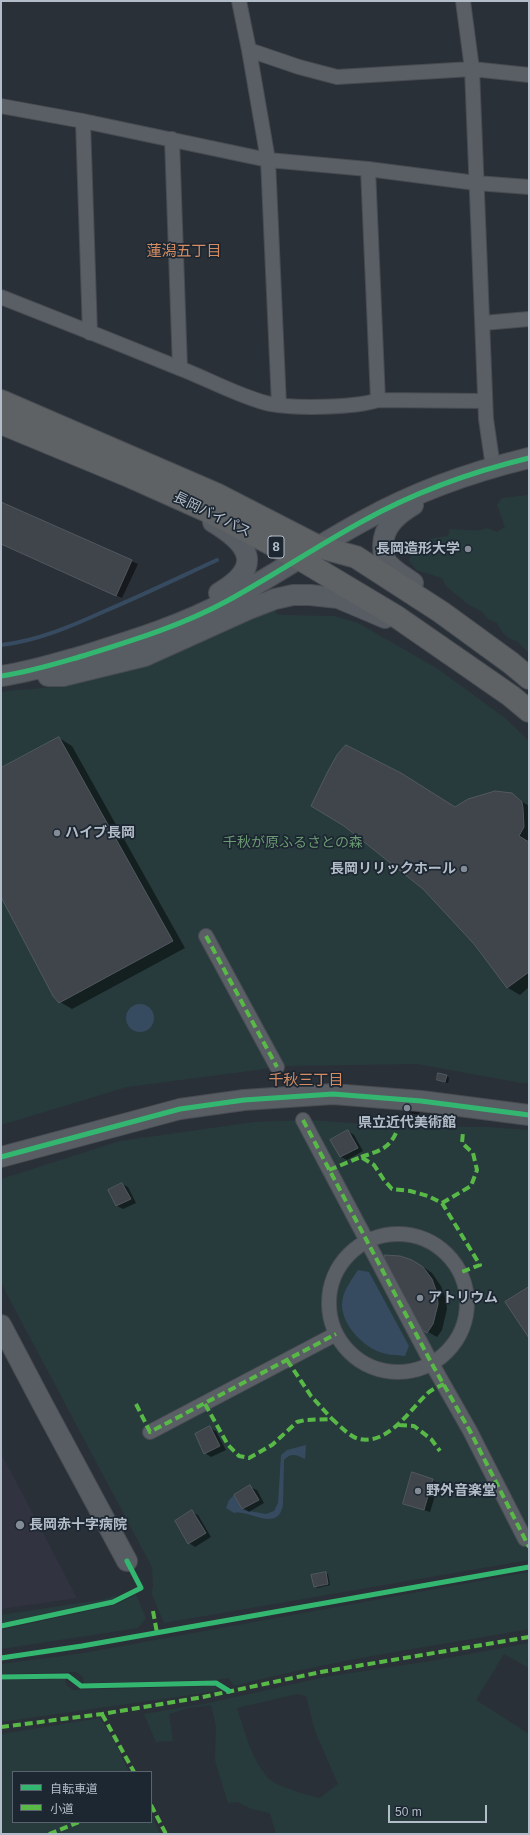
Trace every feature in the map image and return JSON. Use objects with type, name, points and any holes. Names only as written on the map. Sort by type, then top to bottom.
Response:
[{"type":"highway","name":"長岡バイパス","points":[[1,401],[216,494],[319,547],[356,558],[441,612],[511,663],[529,678]]},
{"type":"highway","name":"長岡バイパス","points":[[1,423],[163,491],[220,517],[300,559],[397,617],[511,696],[529,711]]},
{"type":"street","points":[[239,1],[268,160],[279,405]]},
{"type":"street","points":[[463,1],[472,69],[485,401],[487,433],[493,467]]},
{"type":"street","points":[[249,50],[299,67],[337,77],[472,69],[529,75]]},
{"type":"street","points":[[1,106],[83,120],[268,160],[368,169],[476,183],[529,187]]},
{"type":"street","points":[[83,120],[90,333]]},
{"type":"street","points":[[172,139],[180,368]]},
{"type":"street","points":[[368,169],[378,400]]},
{"type":"street","points":[[1,284],[1,297],[180,368],[234,392],[266,403],[279,405],[339,406],[371,403],[378,400],[485,401]]},
{"type":"street","points":[[483,323],[529,319]]},
{"type":"street","points":[[2,676],[52,665],[152,634],[191,618],[226,601],[363,521],[406,499],[448,482],[493,467],[529,458]]},
{"type":"street","points":[[511,663],[489,636],[394,569],[386,560],[383,542],[387,528],[393,520],[402,512],[418,503],[449,488],[529,468]]},
{"type":"street","points":[[52,665],[89,645],[169,616],[215,595],[240,578],[246,569],[248,558],[243,547],[234,537],[224,528],[163,491]]},
{"type":"street","points":[[2,676],[63,676],[145,656],[249,609],[274,599],[293,595],[310,594],[338,598],[432,641]]},
{"type":"street","points":[[206,936],[277,1067]]},
{"type":"street","points":[[1,1157],[180,1109],[251,1099],[334,1094],[421,1101],[529,1115]]},
{"type":"street","points":[[303,1120],[432,1364],[470,1431],[525,1539]]},
{"type":"street","points":[[385,1234],[403,1234],[420,1238],[436,1246],[449,1258],[459,1273],[465,1290],[467,1307],[464,1325],[457,1339],[445,1354],[432,1364],[416,1371],[399,1372],[371,1368],[358,1360],[346,1349],[336,1334],[331,1319],[330,1306],[333,1282],[340,1266],[349,1255],[366,1241],[385,1234]]},
{"type":"street","points":[[1,1324],[127,1561]]},
{"type":"street","points":[[150,1432],[336,1334]]},
{"type":"shaded area","name":"長岡赤十字病院","points":[[1,1453],[77,1598],[1,1609]]},
{"type":"green space","name":"長岡造形大学","points":[[529,495],[529,653],[517,641],[510,639],[503,633],[497,623],[488,619],[481,611],[469,605],[447,587],[442,578],[416,570],[409,560],[416,544],[430,539],[448,536],[450,529],[473,531],[487,528],[497,532],[505,527],[497,505],[502,498]]},
{"type":"green space","name":"千秋が原ふるさとの森","points":[[270,608],[279,615],[334,616],[358,623],[438,669],[505,718],[529,741],[529,1083],[521,1083],[417,1064],[287,1066],[127,1087],[1,1125],[1,692],[66,685],[104,677],[167,654]]},
{"type":"green space","points":[[310,1120],[406,1127],[486,1127],[529,1130],[529,1560],[164,1623],[151,1592],[153,1587],[152,1567],[1,1283],[1,1179],[120,1141],[254,1122]]},
{"type":"green space","points":[[529,1572],[529,1629],[344,1661],[234,1686],[229,1678],[215,1680],[84,1683],[83,1677],[76,1672],[1,1674],[1,1664],[84,1653]]},
{"type":"green space","points":[[116,1595],[115,1598],[111,1600],[1,1623],[1,1615],[106,1599]]},
{"type":"green space","points":[[136,1595],[146,1618],[138,1628],[1,1649],[1,1630],[115,1605]]},
{"type":"green space","points":[[529,1643],[529,1668],[504,1654],[476,1700],[529,1734],[529,1834],[276,1834],[270,1813],[252,1809],[237,1802],[228,1803],[215,1761],[216,1726],[211,1705],[188,1708],[169,1714],[173,1741],[156,1742],[144,1714],[204,1704],[325,1677],[437,1660]],"holes":[[[297,1694],[306,1696],[315,1731],[338,1784],[320,1798],[285,1787],[268,1778],[253,1754],[237,1708]]]},
{"type":"green space","points":[[65,1679],[66,1685],[73,1690],[213,1686],[217,1687],[217,1691],[1,1722],[1,1680]]},
{"type":"green space","points":[[100,1718],[113,1739],[129,1771],[12,1771],[12,1823],[152,1823],[152,1816],[160,1834],[1,1834],[1,1734]]},
{"type":"water","points":[[140,1004],[150,1008],[154,1018],[150,1028],[140,1032],[130,1028],[126,1018],[130,1008]]},
{"type":"water","points":[[358,1270],[369,1272],[409,1346],[405,1356],[383,1353],[370,1347],[357,1336],[346,1322],[343,1314],[343,1297],[347,1286]]},
{"type":"water","points":[[306,1445],[305,1459],[297,1455],[292,1455],[284,1460],[283,1504],[280,1513],[276,1518],[270,1519],[234,1513],[226,1508],[229,1500],[234,1495],[243,1510],[266,1514],[274,1511],[278,1503],[281,1455],[287,1450]]},
{"type":"building","points":[[1,502],[132,560],[116,596],[1,544]]},
{"type":"building","name":"ハイブ長岡","points":[[59,737],[173,941],[59,1003],[53,996],[1,897],[1,768]]},
{"type":"building","name":"長岡リリックホール","points":[[346,745],[401,773],[455,807],[468,799],[495,791],[512,793],[522,802],[524,827],[519,836],[529,842],[529,972],[507,988],[474,944],[423,889],[344,826],[311,806],[337,755]]},
{"type":"building","points":[[438,1073],[447,1075],[445,1082],[437,1080]]},
{"type":"building","points":[[348,1130],[358,1148],[340,1157],[330,1140]]},
{"type":"building","points":[[122,1183],[131,1199],[116,1206],[108,1190]]},
{"type":"building","name":"アトリウム","points":[[385,1255],[400,1256],[412,1260],[423,1267],[432,1279],[437,1293],[438,1304],[433,1324],[427,1333],[419,1328],[384,1261]]},
{"type":"building","points":[[529,1287],[529,1338],[505,1302]]},
{"type":"building","points":[[210,1426],[220,1446],[204,1454],[195,1434]]},
{"type":"building","name":"野外音楽堂","points":[[412,1472],[433,1479],[424,1510],[403,1504]]},
{"type":"building","points":[[250,1485],[259,1500],[242,1509],[234,1495]]},
{"type":"building","points":[[192,1510],[206,1533],[188,1544],[175,1521]]},
{"type":"building","points":[[326,1572],[328,1584],[314,1587],[311,1575]]},
{"type":"waterway","points":[[1,645],[28,640],[67,627],[133,599],[217,560]]},
{"type":"marked path","points":[[206,936],[277,1067]]},
{"type":"marked path","points":[[303,1120],[432,1364],[470,1431],[529,1547]]},
{"type":"marked path","points":[[442,1203],[471,1186],[477,1170],[473,1153],[462,1143],[463,1132]]},
{"type":"marked path","points":[[361,1157],[382,1149],[390,1143],[396,1133]]},
{"type":"marked path","points":[[329,1170],[361,1157],[374,1165],[392,1189],[410,1191],[428,1196],[442,1203],[480,1265],[459,1273]]},
{"type":"marked path","points":[[136,1404],[150,1432],[336,1334]]},
{"type":"marked path","points":[[287,1360],[311,1396],[332,1419]]},
{"type":"marked path","points":[[205,1404],[228,1445],[239,1456],[249,1458],[272,1445],[297,1422],[305,1420],[332,1419],[356,1438],[370,1439],[379,1437],[388,1432],[405,1418],[430,1392],[444,1384]]},
{"type":"marked path","points":[[399,1425],[414,1426],[431,1439],[440,1451]]},
{"type":"marked path","points":[[153,1611],[157,1633]]},
{"type":"marked path","points":[[1,1727],[102,1714],[203,1697],[321,1672],[529,1637]]},
{"type":"marked path","points":[[102,1714],[133,1771]]},
{"type":"marked path","points":[[152,1807],[166,1834]]},
{"type":"marked path","points":[[49,1834],[76,1823]]},
{"type":"cycle path","points":[[1,676],[33,670],[86,655],[176,625],[227,601],[346,531],[403,501],[465,476],[529,458]]},
{"type":"cycle path","points":[[1,1157],[180,1109],[244,1100],[333,1094],[421,1101],[529,1115]]},
{"type":"cycle path","points":[[1,1626],[113,1602],[141,1588],[127,1561]]},
{"type":"cycle path","points":[[1,1658],[82,1646],[529,1567]]},
{"type":"cycle path","points":[[1,1677],[68,1676],[81,1686],[216,1683],[229,1691]]},
{"type":"place","name":"長岡造形大学","points":[[468,549]]},
{"type":"place","name":"ハイブ長岡","points":[[57,833]]},
{"type":"place","name":"長岡リリックホール","points":[[464,869]]},
{"type":"place","name":"県立近代美術館","points":[[407,1108]]},
{"type":"place","name":"アトリウム","points":[[420,1298]]},
{"type":"place","name":"野外音楽堂","points":[[418,1491]]},
{"type":"place","name":"長岡赤十字病院","points":[[20,1525]]},
{"type":"district","name":"蓮潟五丁目","points":[[184,252]]},
{"type":"district","name":"千秋三丁目","points":[[306,1081]]}]
